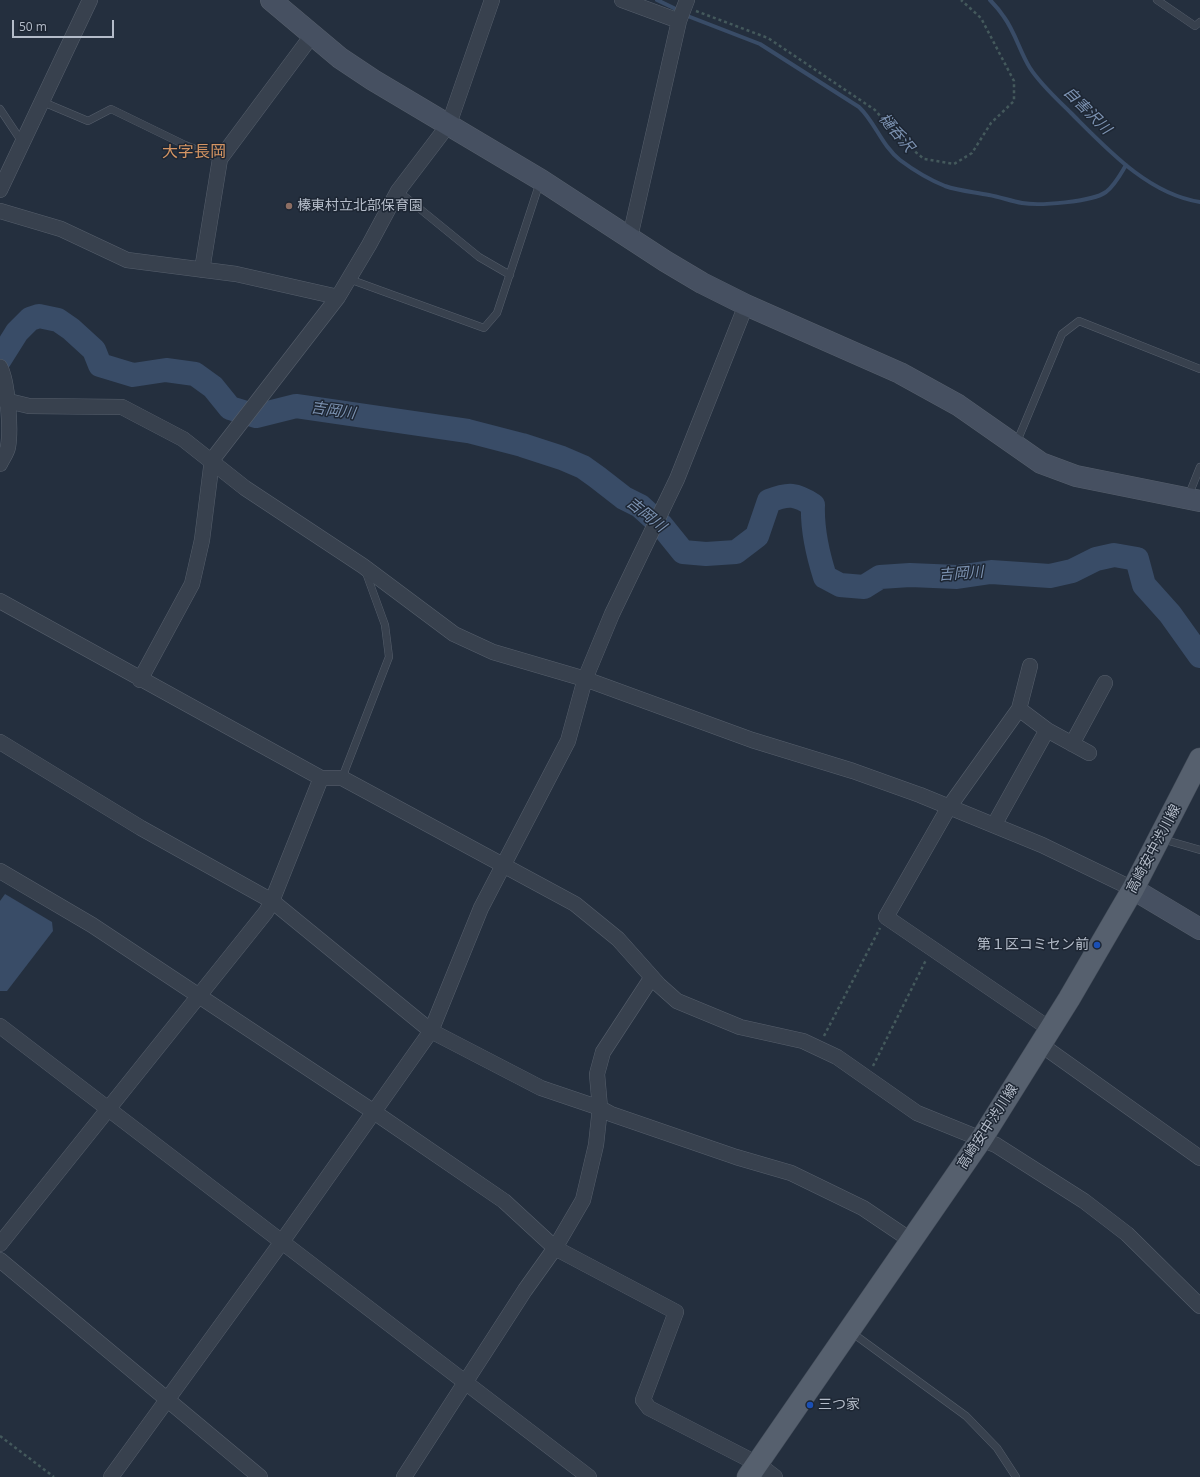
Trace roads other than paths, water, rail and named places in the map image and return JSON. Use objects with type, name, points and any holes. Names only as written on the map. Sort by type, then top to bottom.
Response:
[{"type":"main road","name":"高崎安中渋川線","points":[[753,1470],[982,1138],[1069,999],[1133,889],[1200,759]]},
{"type":"street","points":[[0,190],[90,0]]},
{"type":"street","points":[[271,0],[354,67],[541,180],[671,265],[746,305],[906,376],[958,405],[1041,463],[1076,476],[1194,500]]},
{"type":"street","points":[[140,680],[192,584],[202,540],[212,460],[338,297],[369,245],[398,191],[449,124],[492,0]]},
{"type":"street","points":[[622,0],[679,21]]},
{"type":"street","points":[[630,237],[679,21],[686,3]]},
{"type":"street","points":[[202,270],[220,159],[313,34]]},
{"type":"street","points":[[0,211],[60,229],[127,260],[236,274],[338,297]]},
{"type":"street","points":[[111,1477],[281,1243],[431,1031],[481,908],[568,741],[585,679],[612,614],[677,478],[746,305]]},
{"type":"street","points":[[0,464],[8,448],[2,370]]},
{"type":"street","points":[[4,400],[29,406],[122,407],[183,439],[212,460],[245,488],[364,566],[454,634],[493,652],[585,679],[752,740],[853,771],[949,806],[1042,845],[1133,889],[1200,929]]},
{"type":"street","points":[[0,601],[140,680],[321,778],[342,778],[575,904],[618,939],[677,1001],[740,1027],[803,1041],[837,1057],[917,1113],[982,1138],[996,1145],[1096,1210],[1127,1234],[1200,1306]]},
{"type":"street","points":[[1030,666],[1019,709],[949,806],[886,917],[932,948],[1200,1158]]},
{"type":"street","points":[[1072,744],[1106,683]]},
{"type":"street","points":[[1019,709],[1048,730],[1089,753]]},
{"type":"street","points":[[994,825],[1048,730]]},
{"type":"street","points":[[0,742],[141,828],[272,901],[431,1031],[542,1088],[600,1108],[611,1114],[736,1157],[791,1173],[863,1208],[912,1241]]},
{"type":"street","points":[[0,1244],[199,996],[272,901],[321,778]]},
{"type":"street","points":[[1,873],[92,926],[374,1112],[504,1201],[555,1248],[676,1312],[643,1400],[649,1408],[753,1470],[775,1477]]},
{"type":"street","points":[[404,1477],[525,1290],[555,1248],[583,1200],[596,1145],[600,1108],[596,1074],[603,1052],[652,976]]},
{"type":"street","points":[[0,1026],[465,1384],[589,1477]]},
{"type":"street","points":[[0,1260],[260,1477]]},
{"type":"lane","points":[[1157,0],[1195,26],[1200,22]]},
{"type":"lane","points":[[43,102],[88,121],[111,110],[185,145],[220,159]]},
{"type":"lane","points":[[0,109],[23,143]]},
{"type":"lane","points":[[349,279],[484,328],[497,313],[541,180]]},
{"type":"lane","points":[[398,191],[479,257],[510,274]]},
{"type":"lane","points":[[1016,446],[1062,334],[1079,322],[1200,369]]},
{"type":"lane","points":[[1194,500],[1200,467]]},
{"type":"lane","points":[[342,778],[389,657],[385,625],[364,566]]},
{"type":"lane","points":[[1160,838],[1200,850]]},
{"type":"lane","points":[[850,1330],[966,1416],[997,1448],[1016,1477]]},
{"type":"water","points":[[5,894],[52,922],[53,931],[7,991],[0,991],[0,901]]},
{"type":"waterway","name":"樋呑沢","points":[[657,0],[680,11]]},
{"type":"waterway","name":"自害沢川","points":[[990,0],[1008,23],[1026,62],[1034,74],[1049,92],[1099,141],[1146,180],[1163,190],[1200,202]]},
{"type":"waterway","name":"樋呑沢","points":[[685,15],[760,44],[859,107],[870,120],[888,148],[900,160],[933,181],[945,186],[1030,204],[1078,201],[1106,192],[1115,183],[1126,165]]},
{"type":"waterway","name":"吉岡川","points":[[0,359],[17,332],[30,319],[39,316],[58,320],[71,329],[94,350],[100,365],[133,375],[166,370],[195,374],[213,387],[230,408],[256,416],[296,406],[468,431],[522,445],[562,458],[583,467],[624,498],[640,506],[662,526],[683,552],[706,554],[736,552],[757,536],[769,501],[787,496],[797,497],[813,505],[813,523],[825,577],[840,585],[864,587],[880,577],[910,575],[957,577],[991,572],[1050,576],[1072,571],[1096,559],[1114,555],[1137,559],[1144,585],[1170,614],[1200,656]]},
{"type":"place","name":"榛東村立北部保育園","points":[[289,206]]},
{"type":"place","name":"第１区コミセン前","points":[[1097,945]]},
{"type":"place","name":"三つ家","points":[[810,1405]]},
{"type":"district","name":"大字長岡","points":[[194,152]]}]
